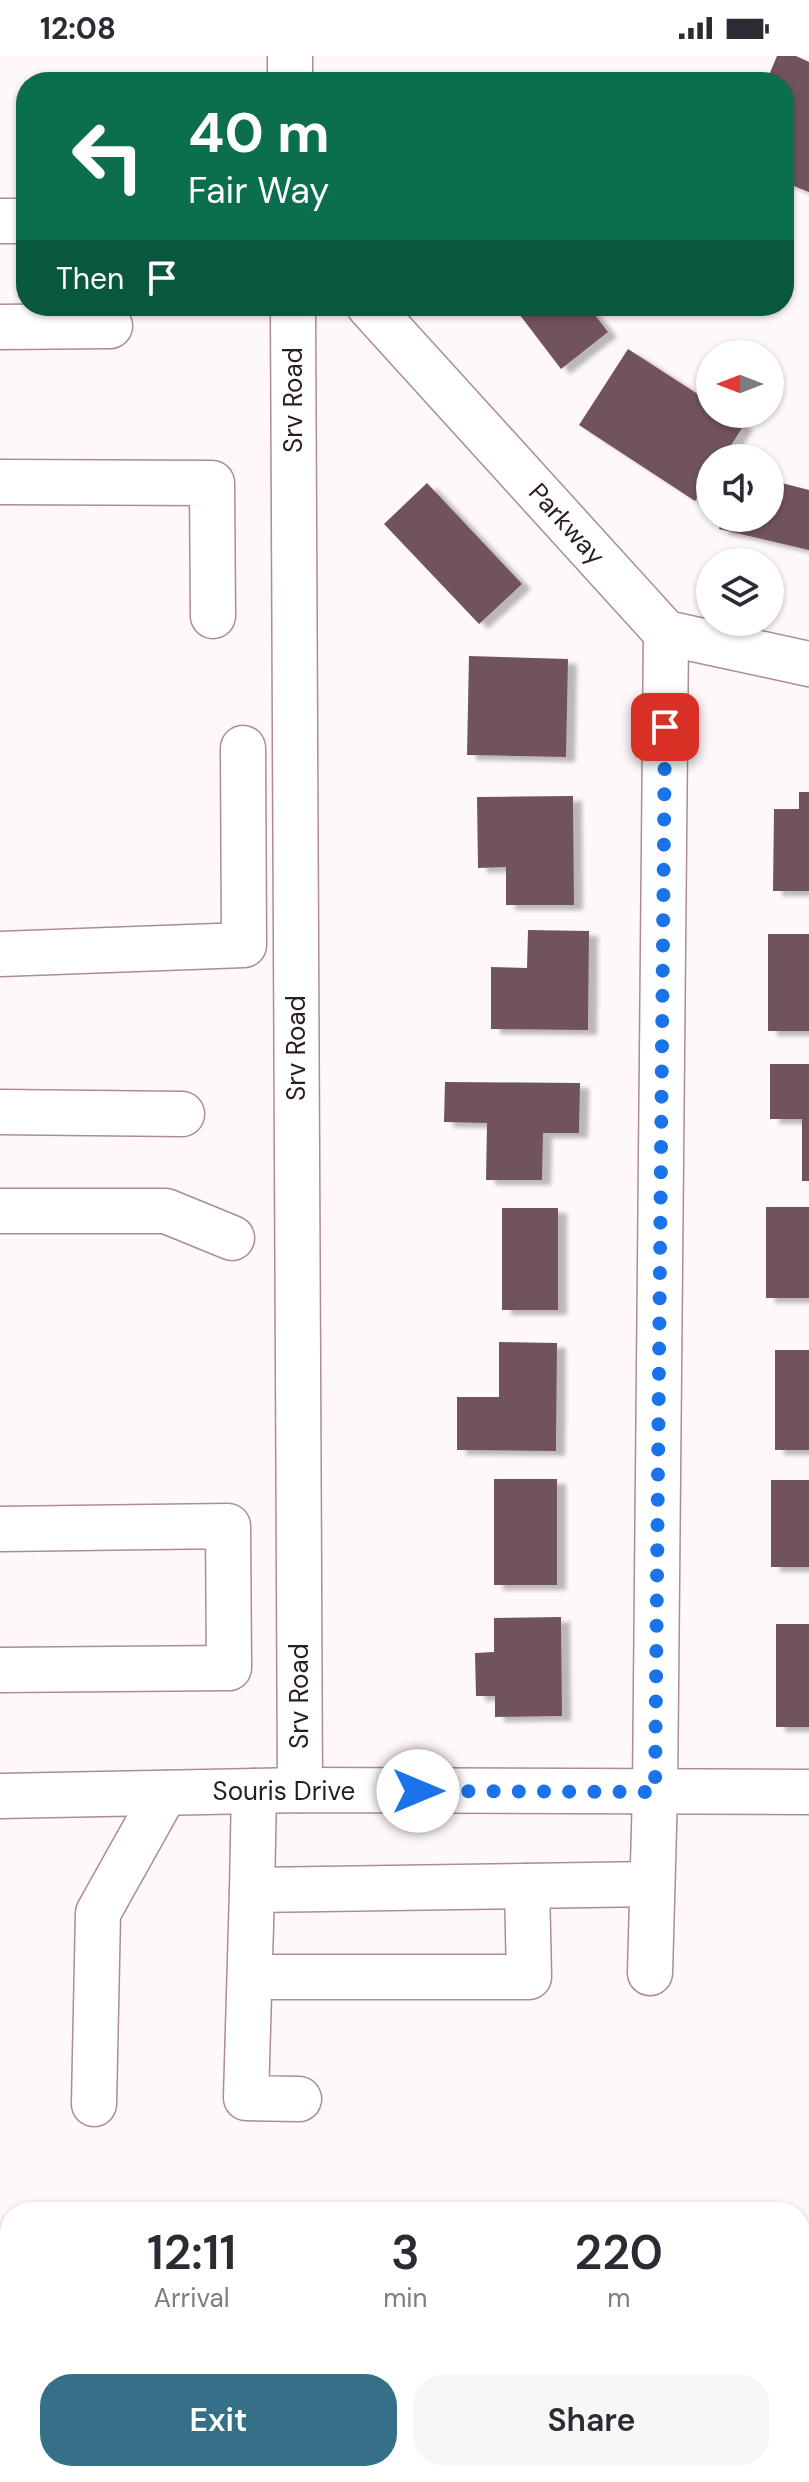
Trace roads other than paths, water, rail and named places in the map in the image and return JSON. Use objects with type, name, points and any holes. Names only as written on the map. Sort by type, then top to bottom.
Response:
[{"type":"street","name":"Srv Road","points":[[293,316],[300,1790]]},
{"type":"street","name":"Parkway","points":[[378,316],[666,633]]},
{"type":"street","points":[[0,327],[110,326]]},
{"type":"street","points":[[0,482],[212,483],[213,616]]},
{"type":"street","points":[[650,1973],[655,1792],[666,633],[809,664]]},
{"type":"street","points":[[0,954],[244,945],[243,748]]},
{"type":"street","points":[[0,1112],[182,1114]]},
{"type":"street","points":[[0,1211],[166,1211],[232,1238]]},
{"type":"street","points":[[0,1529],[228,1526],[229,1668],[0,1670]]},
{"type":"street","name":"Souris Drive","points":[[0,1796],[300,1790],[809,1792]]},
{"type":"street","points":[[254,1791],[246,2098],[299,2099]]},
{"type":"street","points":[[94,2104],[98,1913],[165,1793]]},
{"type":"street","points":[[252,1890],[652,1884]]},
{"type":"street","points":[[250,1977],[529,1977],[527,1886]]}]
